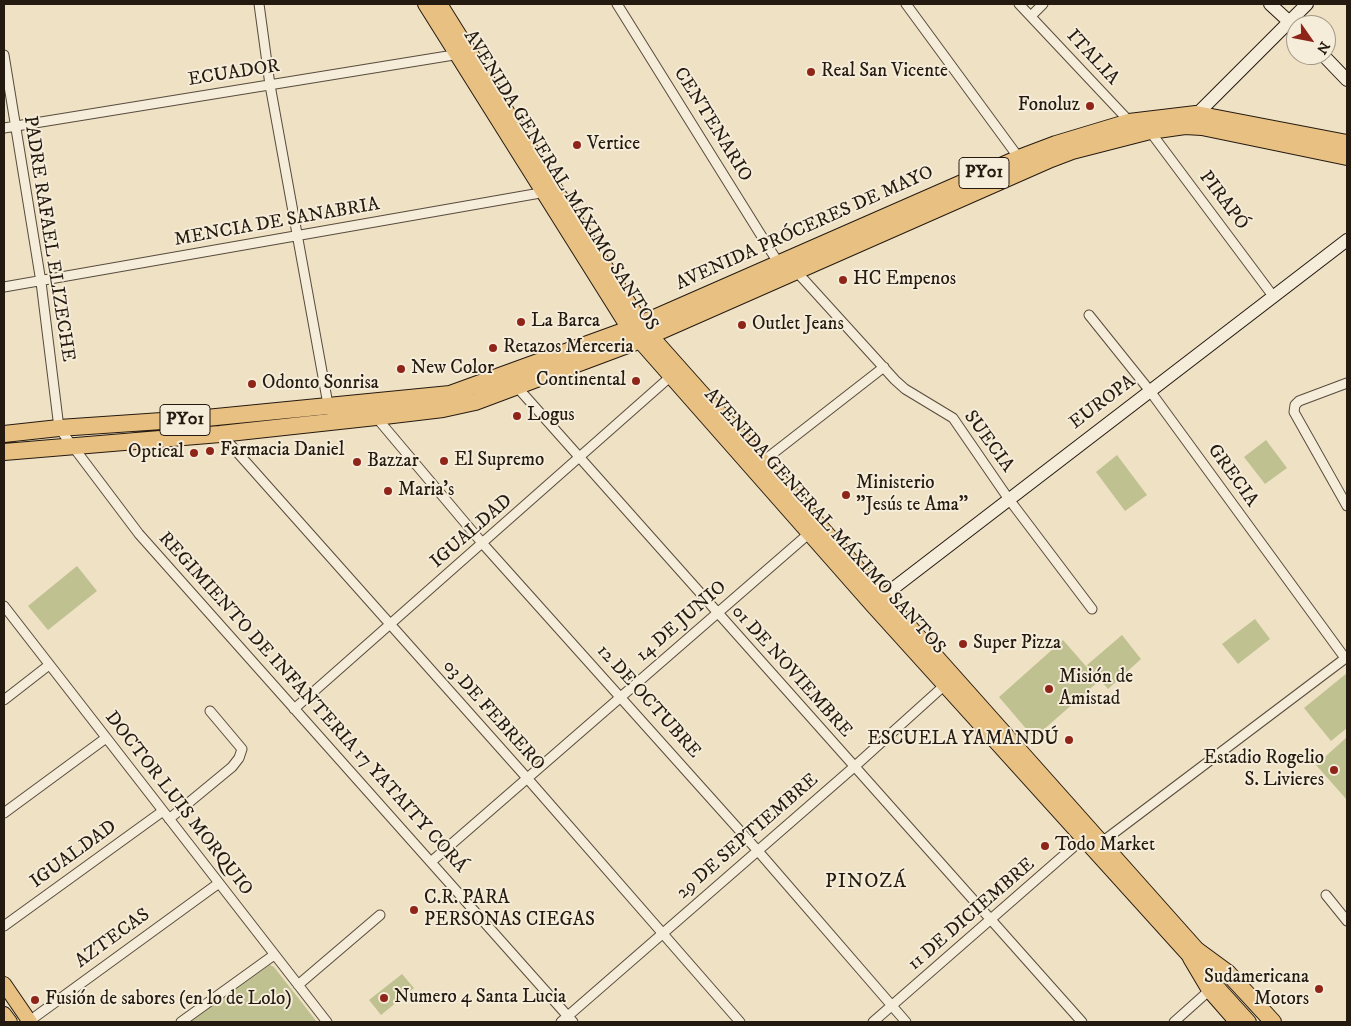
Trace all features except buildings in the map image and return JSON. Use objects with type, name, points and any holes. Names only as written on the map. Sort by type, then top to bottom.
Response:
[{"type":"highway","name":"AVENIDA PRÓCERES DE MAYO","points":[[640,332],[779,264],[1019,158],[1056,144],[1129,122],[1191,120],[1347,143]]},
{"type":"highway","name":"AVENIDA PRÓCERES DE MAYO","points":[[640,332],[796,271],[1051,159],[1072,151],[1147,130],[1191,120],[1202,127],[1347,157]]},
{"type":"highway","name":"PY01","points":[[4,434],[59,428],[206,418],[329,415],[376,417],[460,406],[517,387],[640,332]]},
{"type":"highway","name":"PY01","points":[[4,452],[220,434],[329,415],[367,403],[450,394],[640,332]]},
{"type":"highway","points":[[1195,954],[1213,987],[1239,1010]]},
{"type":"highway","points":[[1195,954],[1228,973],[1273,1022]]},
{"type":"main road","name":"AVENIDA GENERAL MÁXIMO SANTOS","points":[[425,4],[464,52]]},
{"type":"main road","name":"AVENIDA GENERAL MÁXIMO SANTOS","points":[[440,4],[464,52],[550,191],[670,377],[814,530],[950,681],[1195,954],[1249,1022]]},
{"type":"main road","name":"AVENIDA GENERAL MÁXIMO SANTOS","points":[[640,332],[762,462],[814,530],[882,597],[950,681]]},
{"type":"main road","points":[[4,984],[29,1022]]},
{"type":"main road","name":"AVENIDA GENERAL MÁXIMO SANTOS","points":[[1239,1010],[1262,1022]]},
{"type":"main road","points":[[4,1014],[10,1022]]},
{"type":"street","points":[[259,4],[270,85],[299,235],[329,415]]},
{"type":"street","name":"CENTENARIO","points":[[617,4],[779,264]]},
{"type":"street","points":[[906,4],[1019,158]]},
{"type":"street","name":"ITALIA","points":[[1019,4],[1129,122],[1147,130]]},
{"type":"street","points":[[1031,16],[1043,4]]},
{"type":"street","points":[[1270,4],[1286,19]]},
{"type":"street","points":[[1299,15],[1307,4]]},
{"type":"street","points":[[1191,120],[1286,31]]},
{"type":"street","name":"ECUADOR","points":[[4,128],[464,52]]},
{"type":"street","name":"PADRE RAFAEL ELIZECHE","points":[[4,56],[41,282],[59,428]]},
{"type":"street","points":[[1333,65],[1347,80]]},
{"type":"street","name":"PIRAPÓ","points":[[1147,130],[1273,296]]},
{"type":"street","name":"MENCIA DE SANABRIA","points":[[4,287],[550,191]]},
{"type":"street","name":"EUROPA","points":[[882,597],[1008,498],[1347,240]]},
{"type":"street","name":"SUECIA","points":[[796,271],[905,389],[953,418],[1008,498],[1092,609]]},
{"type":"street","name":"GRECIA","points":[[1090,315],[1150,390],[1346,657]]},
{"type":"street","points":[[762,462],[884,367]]},
{"type":"street","name":"IGUALDAD","points":[[294,709],[670,377]]},
{"type":"street","points":[[1347,383],[1299,401],[1295,405],[1294,412],[1347,506]]},
{"type":"street","name":"01 DE NOVIEMBRE","points":[[517,387],[990,921],[1082,1022]]},
{"type":"street","name":"12 DE OCTUBRE","points":[[367,403],[376,417],[483,544],[758,850],[906,1022]]},
{"type":"street","name":"03 DE FEBRERO","points":[[206,418],[527,778],[661,934],[740,1022]]},
{"type":"street","name":"REGIMIENTO DE INFANTERIA 17 YATAITY CORÁ","points":[[59,428],[139,534],[432,861],[567,1020]]},
{"type":"street","name":"14 DE JUNIO","points":[[432,861],[814,530]]},
{"type":"street","name":"DOCTOR LUIS MORQUIO","points":[[4,606],[327,1022]]},
{"type":"street","name":"11 DE DICIEMBRE","points":[[873,1022],[990,921],[1092,841],[1346,657]]},
{"type":"street","points":[[4,700],[49,665]]},
{"type":"street","name":"29 DE SEPTIEMBRE","points":[[567,1020],[661,934],[950,681]]},
{"type":"street","points":[[169,819],[232,767],[239,758],[242,749],[210,711]]},
{"type":"street","points":[[4,813],[106,738]]},
{"type":"street","name":"IGUALDAD","points":[[4,926],[163,811]]},
{"type":"street","name":"AZTECAS","points":[[29,1022],[219,883]]},
{"type":"street","points":[[1326,895],[1347,921]]},
{"type":"street","points":[[298,985],[380,914]]},
{"type":"street","points":[[180,1022],[274,955]]},
{"type":"street","points":[[1174,1022],[1213,987]]},
{"type":"green space","points":[[1266,440],[1287,468],[1265,484],[1244,457]]},
{"type":"green space","points":[[1117,455],[1147,495],[1125,511],[1096,472]]},
{"type":"green space","points":[[77,566],[97,591],[48,630],[28,606]]},
{"type":"green space","points":[[1255,619],[1270,639],[1238,664],[1222,644]]},
{"type":"green space","name":"Misión de Amistad","points":[[1122,635],[1141,659],[1108,689],[1087,665]]},
{"type":"green space","name":"Misión de Amistad","points":[[1063,640],[1099,681],[1034,738],[999,697]]},
{"type":"green space","points":[[1347,673],[1347,728],[1331,741],[1304,708]]},
{"type":"green space","name":"Estadio Rogelio S. Livieres","points":[[1347,737],[1347,800],[1316,765]]},
{"type":"green space","points":[[270,965],[274,967],[317,1022],[190,1022]]},
{"type":"green space","points":[[402,974],[414,988],[381,1015],[369,1000]]},
{"type":"place","name":"Real San Vicente","points":[[811,72]]},
{"type":"place","name":"Fonoluz","points":[[1090,106]]},
{"type":"place","name":"Vertice","points":[[577,145]]},
{"type":"place","name":"HC Empenos","points":[[843,280]]},
{"type":"place","name":"La Barca","points":[[521,322]]},
{"type":"place","name":"Outlet Jeans","points":[[742,325]]},
{"type":"place","name":"Retazos Merceria","points":[[493,348]]},
{"type":"place","name":"New Color","points":[[401,369]]},
{"type":"place","name":"Continental","points":[[636,381]]},
{"type":"place","name":"Odonto Sonrisa","points":[[252,384]]},
{"type":"place","name":"Logus","points":[[517,416]]},
{"type":"place","name":"Farmacia Daniel","points":[[210,451]]},
{"type":"place","name":"Optical","points":[[194,453]]},
{"type":"place","name":"El Supremo","points":[[444,461]]},
{"type":"place","name":"Bazzar","points":[[357,462]]},
{"type":"place","name":"Maria's","points":[[388,491]]},
{"type":"place","name":"Ministerio \"Jesús te Ama\"","points":[[846,495]]},
{"type":"place","name":"Super Pizza","points":[[963,644]]},
{"type":"place","name":"Misión de Amistad","points":[[1049,689]]},
{"type":"place","name":"ESCUELA YAMANDÚ","points":[[1069,740]]},
{"type":"place","name":"Estadio Rogelio S. Livieres","points":[[1334,770]]},
{"type":"place","name":"Todo Market","points":[[1045,846]]},
{"type":"place","name":"C.R. PARA PERSONAS CIEGAS","points":[[414,910]]},
{"type":"place","name":"Sudamericana Motors","points":[[1319,989]]},
{"type":"place","name":"Numero 4 Santa Lucia","points":[[384,998]]},
{"type":"place","name":"Fusión de sabores (en lo de Lolo)","points":[[35,1000]]},
{"type":"district","name":"PINOZÁ","points":[[866,883]]}]
